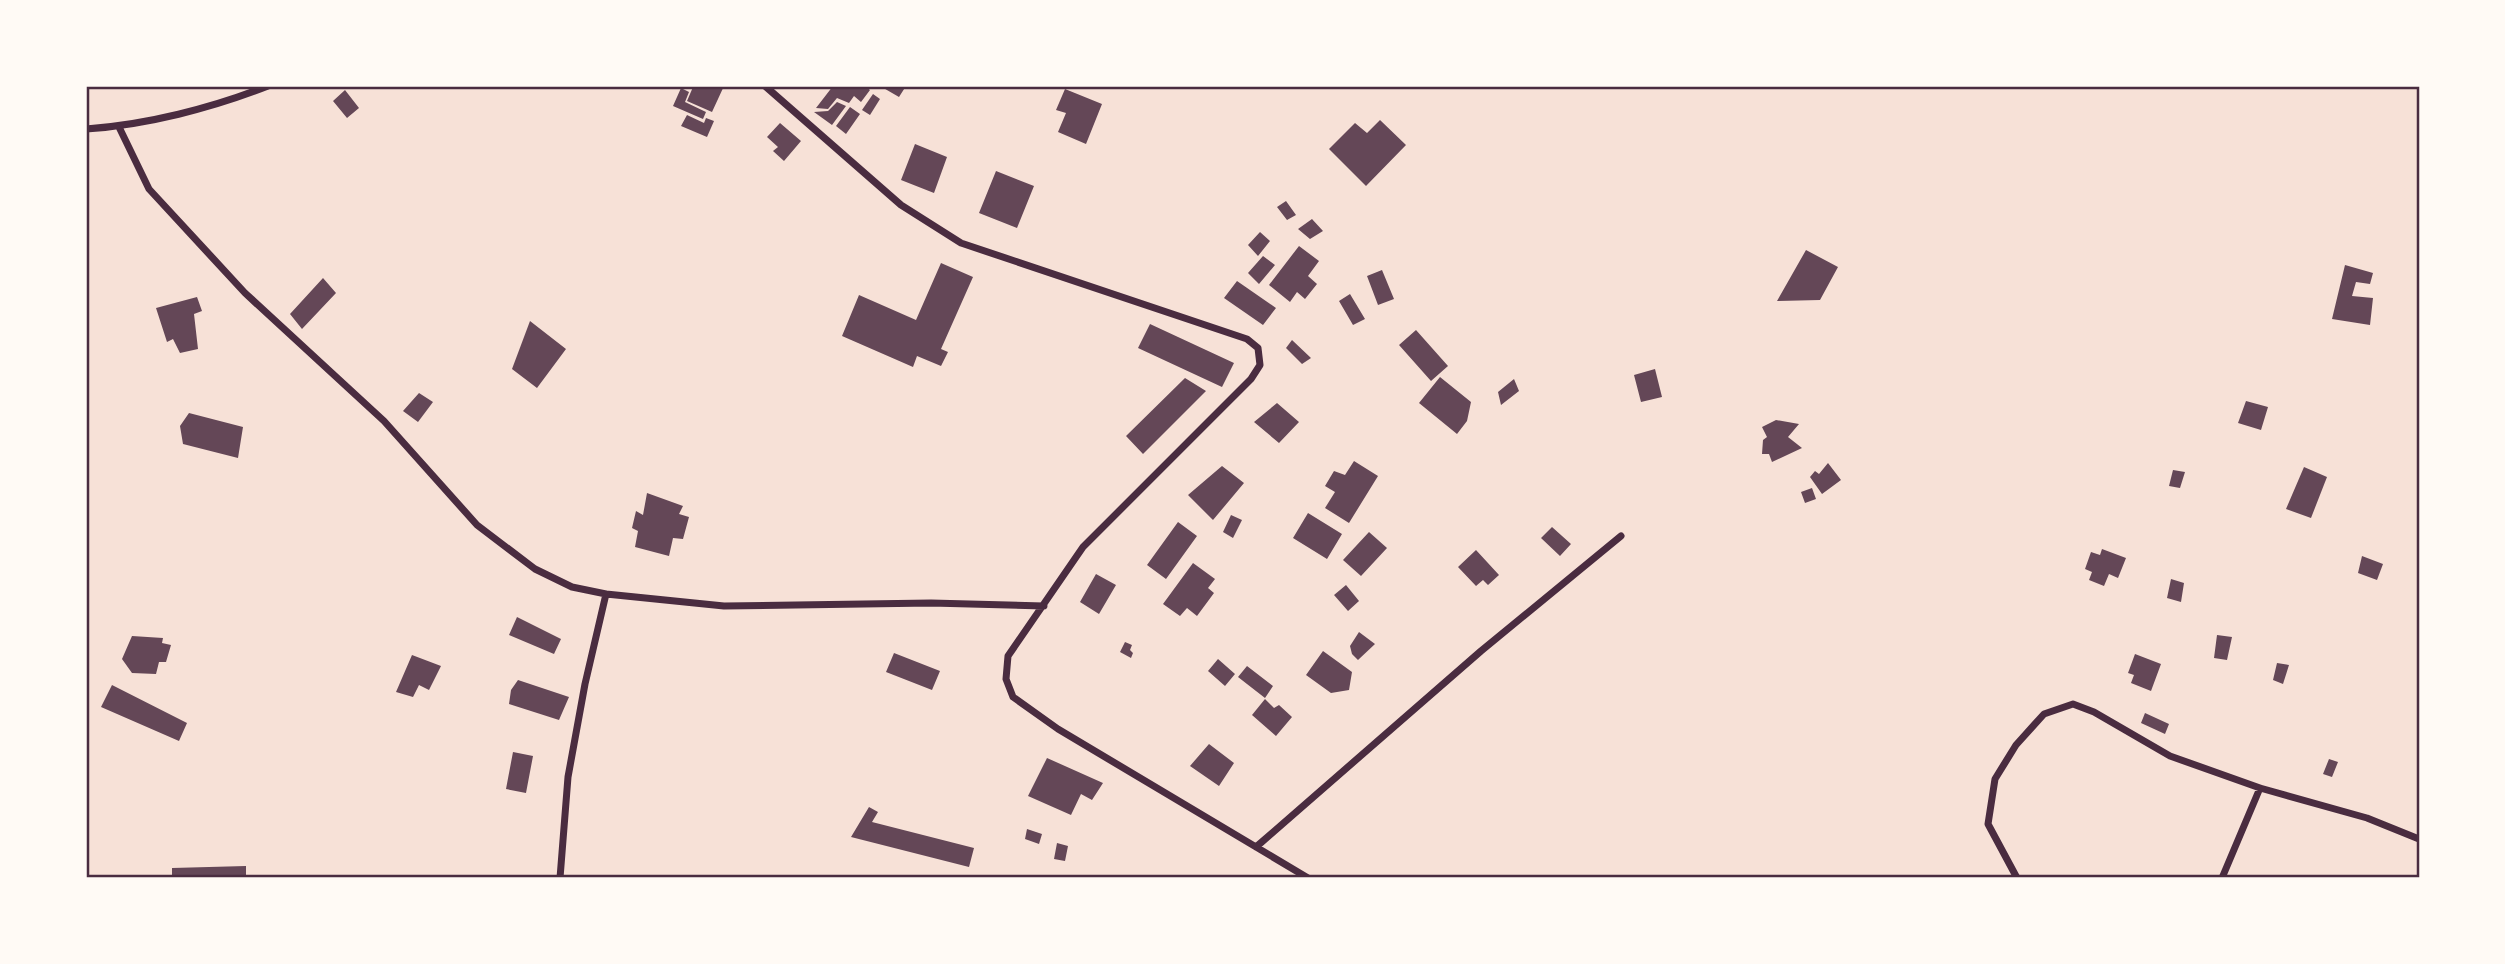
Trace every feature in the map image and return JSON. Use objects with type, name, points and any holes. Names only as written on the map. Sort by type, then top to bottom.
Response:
[{"type":"street","points":[[86,129],[119,127],[162,119],[268,86]]},
{"type":"street","points":[[765,86],[901,205],[961,243],[1247,339],[1258,348],[1260,365],[1251,379],[1083,547],[1008,656],[1006,679],[1013,696],[1058,729],[1308,878]]},
{"type":"street","points":[[119,127],[149,189],[245,293],[384,421],[477,525],[535,569],[572,587],[606,594],[724,606],[931,603],[1044,606]]},
{"type":"street","points":[[1256,847],[1480,651],[1621,536]]},
{"type":"street","points":[[560,878],[568,777],[585,684],[606,594]]},
{"type":"street","points":[[2017,878],[1988,824],[1995,779],[2016,745],[2044,714],[2073,704],[2094,712],[2170,755],[2260,788],[2367,818],[2419,839]]},
{"type":"street","points":[[2222,878],[2260,788]]},
{"type":"building","points":[[698,86],[724,86],[712,112],[687,101],[693,87],[697,89]]},
{"type":"building","points":[[833,86],[865,86],[870,90],[861,102],[854,96],[849,103],[837,98],[828,109],[816,108]]},
{"type":"building","points":[[880,86],[906,86],[899,97]]},
{"type":"building","points":[[681,88],[689,92],[685,102],[706,112],[703,119],[673,106]]},
{"type":"building","points":[[1065,89],[1102,104],[1086,144],[1058,132],[1066,113],[1056,110]]},
{"type":"building","points":[[345,90],[359,108],[347,118],[333,101]]},
{"type":"building","points":[[873,94],[880,99],[870,115],[862,110]]},
{"type":"building","points":[[837,102],[846,106],[832,125],[814,112],[828,111]]},
{"type":"building","points":[[850,107],[860,114],[846,134],[836,126]]},
{"type":"building","points":[[687,115],[704,123],[706,118],[714,121],[707,137],[681,126]]},
{"type":"building","points":[[1380,120],[1406,145],[1366,186],[1329,149],[1355,123],[1367,133]]},
{"type":"building","points":[[780,123],[801,141],[784,161],[773,151],[778,147],[767,137]]},
{"type":"building","points":[[915,144],[947,157],[934,193],[901,180]]},
{"type":"building","points":[[996,171],[1034,186],[1017,228],[979,213]]},
{"type":"building","points":[[1286,201],[1296,215],[1287,220],[1277,207]]},
{"type":"building","points":[[1312,219],[1323,231],[1310,239],[1298,229]]},
{"type":"building","points":[[1260,232],[1270,241],[1258,256],[1248,245]]},
{"type":"building","points":[[1299,246],[1319,261],[1308,276],[1317,284],[1305,299],[1297,292],[1290,302],[1269,285]]},
{"type":"building","points":[[1806,250],[1838,267],[1820,300],[1777,301]]},
{"type":"building","points":[[1263,256],[1275,265],[1259,284],[1248,273]]},
{"type":"building","points":[[941,263],[973,277],[941,349],[948,352],[941,366],[917,356],[913,367],[842,336],[859,295],[916,320]]},
{"type":"building","points":[[2345,265],[2373,273],[2370,284],[2356,282],[2352,296],[2373,298],[2370,325],[2332,319]]},
{"type":"building","points":[[1382,270],[1394,299],[1378,305],[1367,276]]},
{"type":"building","points":[[323,278],[336,293],[302,329],[290,314]]},
{"type":"building","points":[[1237,281],[1276,308],[1263,325],[1224,298]]},
{"type":"building","points":[[1350,294],[1365,319],[1353,325],[1339,301]]},
{"type":"building","points":[[197,297],[202,311],[194,314],[198,349],[180,353],[173,339],[167,342],[156,308]]},
{"type":"building","points":[[530,321],[566,349],[537,388],[512,369]]},
{"type":"building","points":[[1150,324],[1234,363],[1222,387],[1138,348]]},
{"type":"building","points":[[1416,330],[1448,366],[1431,381],[1399,345]]},
{"type":"building","points":[[1292,340],[1311,358],[1302,364],[1286,348]]},
{"type":"building","points":[[1655,369],[1662,397],[1641,402],[1634,375]]},
{"type":"building","points":[[1440,377],[1471,402],[1467,421],[1457,434],[1419,403]]},
{"type":"building","points":[[1185,378],[1206,391],[1143,454],[1126,436]]},
{"type":"building","points":[[1514,379],[1519,391],[1501,405],[1498,392]]},
{"type":"building","points":[[419,393],[433,402],[418,422],[403,411]]},
{"type":"building","points":[[2246,401],[2268,407],[2261,430],[2238,423]]},
{"type":"building","points":[[1277,403],[1299,422],[1279,443],[1254,422]]},
{"type":"building","points":[[189,413],[243,427],[238,458],[183,444],[180,426]]},
{"type":"building","points":[[1776,420],[1799,424],[1788,437],[1802,448],[1772,462],[1769,454],[1762,454],[1763,440],[1767,437],[1762,427]]},
{"type":"building","points":[[1354,461],[1378,476],[1349,523],[1325,508],[1335,492],[1325,486],[1334,471],[1345,475]]},
{"type":"building","points":[[1828,463],[1841,480],[1822,494],[1810,477],[1815,471],[1819,474]]},
{"type":"building","points":[[1222,466],[1244,483],[1213,520],[1188,495]]},
{"type":"building","points":[[2304,467],[2327,477],[2311,518],[2286,509]]},
{"type":"building","points":[[2173,470],[2185,472],[2180,488],[2169,486]]},
{"type":"building","points":[[1812,488],[1816,499],[1805,503],[1801,492]]},
{"type":"building","points":[[647,493],[683,506],[679,514],[689,517],[683,539],[673,538],[669,556],[635,547],[638,531],[632,528],[636,511],[643,515]]},
{"type":"building","points":[[1308,513],[1342,534],[1327,559],[1293,538]]},
{"type":"building","points":[[1231,515],[1242,520],[1233,538],[1223,532]]},
{"type":"building","points":[[1178,522],[1197,536],[1166,579],[1147,565]]},
{"type":"building","points":[[1552,527],[1571,544],[1560,556],[1541,538]]},
{"type":"building","points":[[1369,532],[1387,548],[1361,576],[1343,560]]},
{"type":"building","points":[[2102,549],[2126,558],[2118,578],[2109,574],[2104,586],[2089,580],[2092,572],[2085,569],[2091,552],[2100,555]]},
{"type":"building","points":[[1476,550],[1499,575],[1488,585],[1483,580],[1476,586],[1458,567]]},
{"type":"building","points":[[2362,556],[2383,564],[2377,580],[2358,573]]},
{"type":"building","points":[[1193,563],[1215,579],[1208,588],[1214,593],[1197,616],[1187,608],[1180,616],[1163,604]]},
{"type":"building","points":[[1096,574],[1116,585],[1099,614],[1080,602]]},
{"type":"building","points":[[2171,579],[2184,583],[2181,602],[2167,598]]},
{"type":"building","points":[[1346,585],[1359,601],[1348,611],[1334,595]]},
{"type":"building","points":[[517,617],[561,639],[554,654],[509,635]]},
{"type":"building","points":[[1359,632],[1375,644],[1358,660],[1352,654],[1350,646]]},
{"type":"building","points":[[2217,635],[2232,637],[2227,660],[2214,658]]},
{"type":"building","points":[[132,636],[163,638],[162,643],[171,645],[166,662],[159,662],[156,674],[132,673],[122,659]]},
{"type":"building","points":[[1125,642],[1132,645],[1131,658],[1120,652]]},
{"type":"building","points":[[1323,651],[1352,672],[1349,690],[1331,693],[1306,675]]},
{"type":"building","points":[[894,653],[940,671],[932,690],[886,672]]},
{"type":"building","points":[[2135,654],[2161,664],[2151,691],[2131,683],[2134,675],[2128,673]]},
{"type":"building","points":[[412,655],[441,666],[429,690],[419,685],[413,697],[396,692]]},
{"type":"building","points":[[1218,659],[1235,674],[1225,686],[1208,671]]},
{"type":"building","points":[[2277,663],[2289,665],[2283,684],[2273,680]]},
{"type":"building","points":[[1247,666],[1273,686],[1265,698],[1238,677]]},
{"type":"building","points":[[518,680],[569,697],[559,720],[509,704],[511,690]]},
{"type":"building","points":[[112,685],[187,723],[179,741],[101,707]]},
{"type":"building","points":[[1265,699],[1274,708],[1279,705],[1292,717],[1276,736],[1252,715]]},
{"type":"building","points":[[2145,713],[2169,724],[2165,734],[2141,723]]},
{"type":"building","points":[[1209,744],[1234,763],[1219,786],[1190,766]]},
{"type":"building","points":[[513,752],[533,756],[526,793],[506,789]]},
{"type":"building","points":[[1047,758],[1103,783],[1092,800],[1081,794],[1071,815],[1028,796]]},
{"type":"building","points":[[2329,759],[2338,762],[2332,777],[2323,774]]},
{"type":"building","points":[[869,807],[878,812],[872,822],[974,848],[969,867],[851,837]]},
{"type":"building","points":[[1027,829],[1042,834],[1039,844],[1025,839]]},
{"type":"building","points":[[1057,843],[1068,846],[1065,861],[1054,859]]},
{"type":"building","points":[[246,866],[246,878],[172,878],[172,868]]}]
